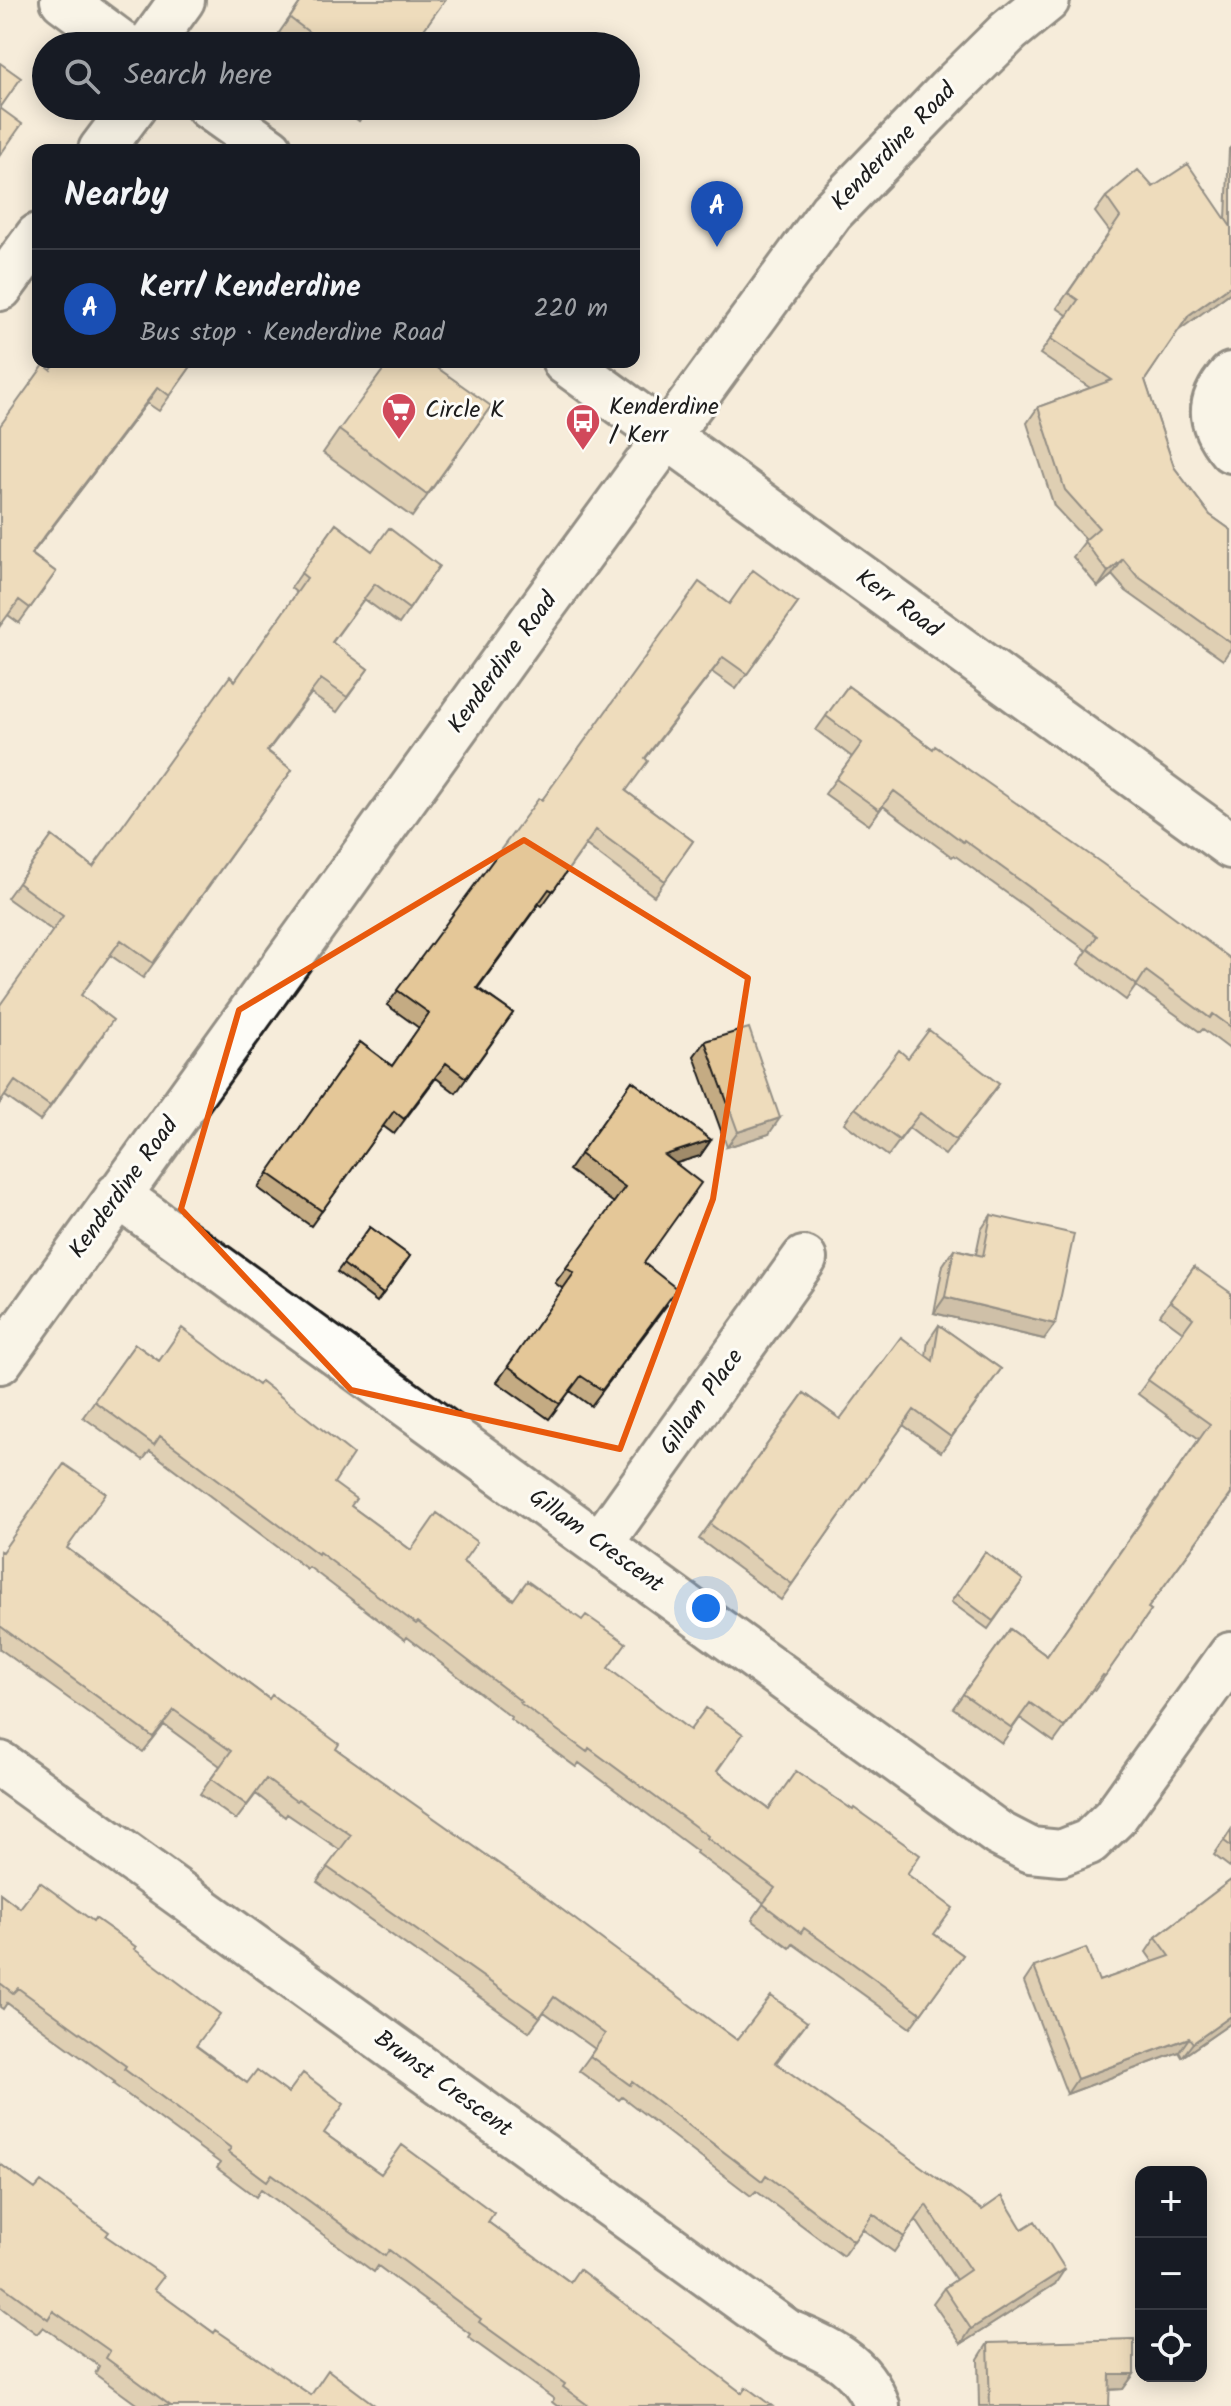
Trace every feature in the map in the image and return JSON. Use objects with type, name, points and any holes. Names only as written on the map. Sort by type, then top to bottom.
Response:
[{"type":"street","points":[[63,0],[106,32]]},
{"type":"street","points":[[159,32],[182,0]]},
{"type":"street","name":"Kenderdine Road","points":[[0,1361],[831,212],[1009,31],[1047,0]]},
{"type":"street","points":[[106,144],[124,120]]},
{"type":"street","points":[[228,120],[262,144]]},
{"type":"street","points":[[0,288],[32,244]]},
{"type":"street","name":"Kerr Road","points":[[573,368],[1231,846]]},
{"type":"street","points":[[1231,375],[1218,394],[1213,414],[1217,434],[1231,450]]},
{"type":"street","name":"Gillam Crescent","points":[[118,1195],[999,1834],[1030,1850],[1061,1853],[1089,1842],[1114,1818],[1231,1655]]},
{"type":"street","name":"Gillam Place","points":[[600,1544],[804,1259]]},
{"type":"street","name":"Brunst Crescent","points":[[0,1764],[787,2332],[823,2347],[851,2366],[867,2382],[877,2406]]},
{"type":"highlighted area","points":[[524,840],[748,978],[713,1199],[620,1449],[351,1390],[181,1209],[239,1010]]},
{"type":"building","points":[[302,0],[445,0],[422,32],[309,32],[290,18]]},
{"type":"building","points":[[0,63],[21,78],[0,108]]},
{"type":"building","points":[[0,108],[22,124],[0,155]]},
{"type":"building","points":[[1188,164],[1231,227],[1231,285],[1189,315],[1145,380],[1174,467],[1210,515],[1231,530],[1231,643],[1137,576],[1123,559],[1108,572],[1084,541],[1099,528],[1065,490],[1038,407],[1112,380],[1051,339],[1078,300],[1068,293],[1120,217],[1106,197],[1138,170],[1153,187]]},
{"type":"building","points":[[42,368],[190,368],[170,396],[158,387],[31,554],[56,572],[30,608],[19,600],[0,626],[0,426]]},
{"type":"building","name":"Circle K","points":[[385,368],[437,368],[491,406],[427,495],[339,430]]},
{"type":"building","points":[[336,524],[372,551],[389,528],[439,566],[409,609],[375,584],[332,642],[368,669],[347,697],[321,679],[267,751],[292,770],[153,963],[121,940],[81,995],[113,1020],[50,1106],[15,1081],[0,1103],[0,1005],[63,916],[18,883],[52,836],[93,867],[230,676],[235,681],[307,578],[301,573]]},
{"type":"building","points":[[753,570],[798,603],[747,674],[723,657],[645,758],[648,761],[626,791],[693,841],[665,881],[596,830],[477,988],[513,1013],[466,1078],[446,1063],[404,1119],[394,1111],[322,1211],[268,1173],[360,1042],[392,1066],[429,1013],[397,990],[539,798],[542,800],[699,582],[729,604]]},
{"type":"building","points":[[848,686],[933,749],[935,746],[1103,864],[1231,959],[1231,1027],[1213,1014],[1210,1018],[1146,971],[1137,985],[1088,949],[1097,936],[894,791],[879,810],[836,779],[862,743],[826,716]]},
{"type":"building","points":[[749,1028],[780,1118],[738,1132],[705,1041]]},
{"type":"building","points":[[929,1030],[999,1084],[956,1140],[920,1113],[899,1140],[855,1108],[899,1050],[908,1058]]},
{"type":"building","points":[[632,1081],[711,1140],[665,1155],[701,1183],[644,1263],[677,1289],[602,1390],[581,1376],[560,1404],[508,1366],[574,1273],[566,1268],[625,1187],[580,1154]]},
{"type":"building","points":[[991,1215],[1074,1234],[1055,1324],[945,1297],[954,1249],[983,1256]]},
{"type":"building","points":[[370,1227],[410,1256],[383,1294],[343,1264]]},
{"type":"building","points":[[1194,1267],[1231,1293],[1231,1494],[1148,1608],[1151,1610],[1105,1676],[1064,1727],[1030,1703],[1012,1728],[963,1694],[1010,1629],[1047,1656],[1210,1424],[1148,1380],[1193,1318],[1170,1301]]},
{"type":"building","points":[[939,1325],[1001,1369],[951,1437],[914,1410],[792,1584],[710,1524],[804,1393],[840,1419],[901,1337],[933,1361]]},
{"type":"building","points":[[182,1328],[258,1385],[261,1381],[353,1454],[334,1483],[356,1499],[351,1506],[411,1550],[437,1513],[477,1542],[463,1562],[513,1600],[527,1581],[582,1620],[586,1615],[626,1643],[608,1668],[690,1730],[706,1708],[743,1734],[717,1771],[769,1809],[796,1771],[920,1855],[907,1874],[953,1908],[934,1934],[963,1955],[921,2013],[804,1928],[801,1933],[763,1904],[775,1888],[708,1836],[589,1748],[587,1752],[418,1622],[416,1624],[318,1554],[160,1436],[154,1445],[94,1401],[135,1344],[159,1361]]},
{"type":"building","points":[[64,1464],[106,1493],[67,1548],[269,1699],[272,1695],[339,1744],[336,1749],[529,1885],[737,2040],[771,1996],[807,2022],[775,2062],[982,2210],[1002,2196],[1022,2229],[1035,2221],[1065,2269],[971,2329],[944,2288],[970,2270],[926,2205],[904,2237],[873,2214],[854,2241],[766,2175],[762,2181],[632,2082],[630,2085],[590,2056],[605,2034],[554,1997],[540,2017],[327,1867],[351,1835],[266,1779],[247,1805],[211,1779],[231,1751],[174,1710],[153,1737],[0,1626],[0,1551]]},
{"type":"building","points":[[985,1552],[1023,1580],[993,1621],[957,1594]]},
{"type":"building","points":[[1231,1830],[1231,1846],[1224,1841]]},
{"type":"building","points":[[1231,1880],[1231,2016],[1193,2043],[1189,2038],[1077,2079],[1034,1967],[1086,1948],[1099,1981],[1170,1956],[1156,1937]]},
{"type":"building","points":[[40,1882],[93,1921],[95,1918],[136,1947],[134,1949],[220,2014],[196,2046],[247,2083],[257,2070],[288,2093],[303,2073],[344,2104],[324,2133],[381,2174],[402,2145],[494,2213],[488,2222],[570,2282],[579,2269],[742,2393],[746,2387],[772,2406],[589,2406],[563,2387],[565,2384],[479,2322],[481,2319],[389,2250],[385,2256],[272,2174],[267,2181],[228,2152],[231,2148],[124,2069],[126,2066],[18,1988],[13,1993],[0,1983],[0,1893],[20,1908]]},
{"type":"building","points":[[0,2164],[35,2189],[41,2182],[109,2232],[106,2236],[164,2276],[154,2289],[214,2333],[216,2330],[311,2395],[328,2370],[376,2406],[171,2406],[106,2358],[110,2351],[53,2311],[48,2319],[0,2284]]},
{"type":"building","points":[[1134,2339],[1134,2374],[1110,2374],[1109,2406],[990,2406],[988,2343]]},
{"type":"place","name":"Kerr/ Kenderdine","points":[[717,247]]},
{"type":"place","name":"Circle K","points":[[399,441]]},
{"type":"place","name":"Kenderdine / Kerr","points":[[583,452]]}]
